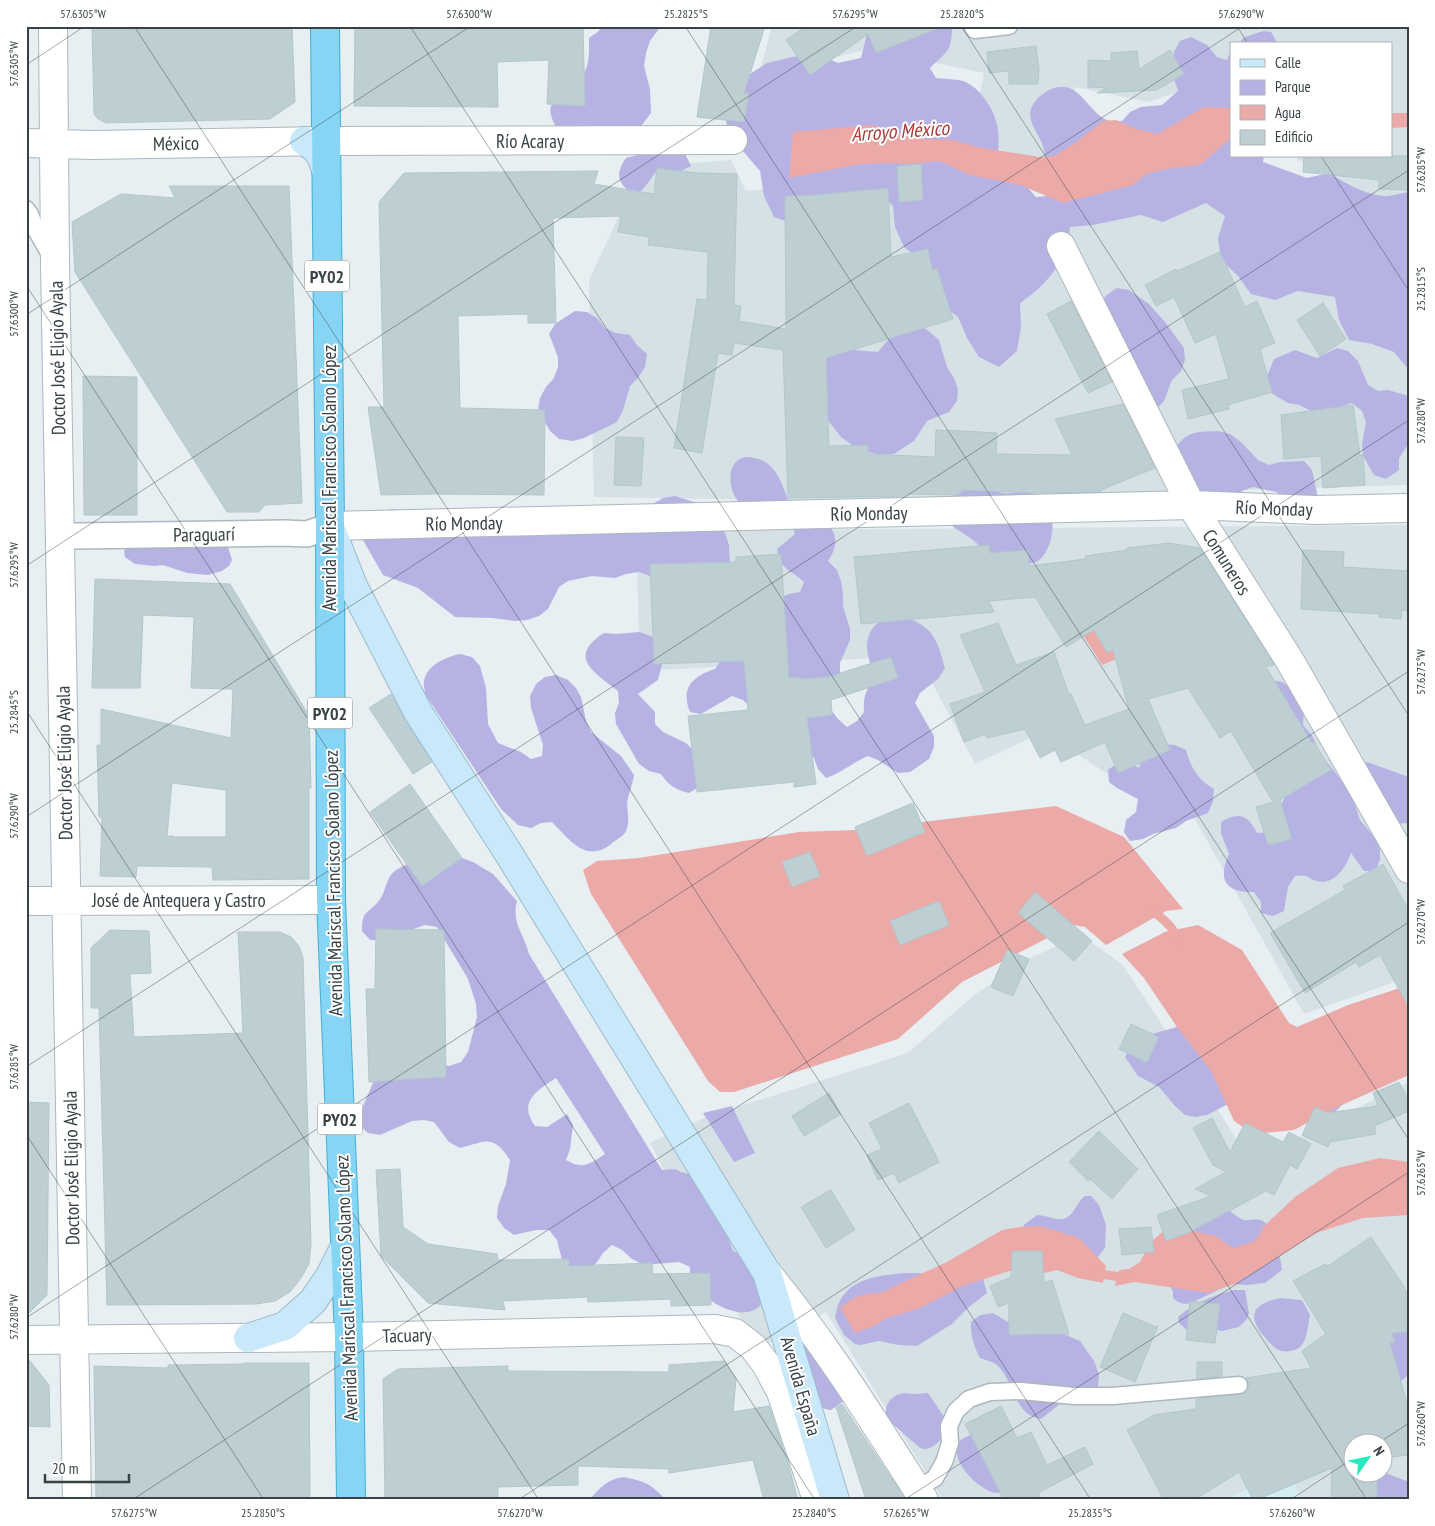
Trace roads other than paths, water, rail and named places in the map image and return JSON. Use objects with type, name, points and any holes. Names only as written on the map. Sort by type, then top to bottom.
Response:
[{"type":"highway","name":"Avenida Mariscal Francisco Solano López","points":[[325,26],[319,133],[326,170],[330,526],[331,900],[349,1337],[351,1500]]},
{"type":"main road","name":"PY02","points":[[330,526],[354,586],[418,712],[509,854],[768,1273]]},
{"type":"main road","points":[[248,1338],[285,1326],[313,1301],[330,1276],[345,1246]]},
{"type":"main road","name":"Avenida España","points":[[768,1273],[835,1500]]},
{"type":"street","name":"Doctor José Eligio Ayala","points":[[53,26],[53,143],[77,1500]]},
{"type":"street","name":"México","points":[[26,143],[92,145],[319,133]]},
{"type":"street","name":"Río Acaray","points":[[319,133],[733,140]]},
{"type":"street","name":"Comuneros","points":[[1061,246],[1191,505],[1290,661],[1409,869]]},
{"type":"street","name":"Río Monday","points":[[330,526],[1191,505],[1315,510],[1409,508]]},
{"type":"street","name":"Paraguarí","points":[[76,536],[307,534],[330,526]]},
{"type":"street","name":"José de Antequera y Castro","points":[[26,900],[331,900]]},
{"type":"street","points":[[768,1273],[798,1309],[846,1378],[921,1494]]},
{"type":"street","name":"Tacuary","points":[[26,1340],[349,1337],[715,1328],[735,1333],[753,1347],[766,1364],[781,1392],[817,1500]]},
{"type":"lane","points":[[974,28],[1009,26]]},
{"type":"lane","points":[[26,209],[55,262]]},
{"type":"lane","points":[[921,1494],[935,1478],[944,1462],[950,1443],[949,1426],[956,1412],[969,1399],[990,1392],[1021,1391],[1074,1396],[1113,1396],[1239,1385]]},
{"type":"water","points":[[1204,107],[1230,108],[1230,139],[1200,165],[1166,169],[1146,174],[1133,185],[1063,203],[1020,185],[970,175],[939,161],[910,164],[855,165],[789,178],[793,132],[871,125],[923,139],[953,140],[982,148],[1040,157],[1054,156],[1075,143],[1103,121],[1116,120],[1134,128],[1157,134]]},
{"type":"water","points":[[1392,113],[1409,113],[1409,127],[1392,128]]},
{"type":"water","points":[[1134,615],[1152,644],[1102,665],[1083,635]]},
{"type":"water","points":[[1056,806],[1124,837],[1183,909],[1166,911],[1106,945],[1085,927],[1073,925],[962,982],[898,1039],[734,1092],[720,1092],[708,1081],[591,894],[583,870],[597,861],[639,858],[799,832],[855,830]]},
{"type":"water","points":[[1198,925],[1242,950],[1289,1023],[1297,1027],[1348,1005],[1409,985],[1409,1075],[1342,1105],[1294,1130],[1254,1134],[1234,1121],[1211,1071],[1177,1027],[1144,978],[1122,954],[1165,932]]},
{"type":"water","points":[[1380,1158],[1409,1162],[1409,1215],[1363,1218],[1316,1233],[1235,1284],[1208,1293],[1135,1282],[1115,1286],[1119,1270],[1129,1269],[1140,1262],[1150,1243],[1161,1233],[1189,1230],[1216,1236],[1233,1248],[1255,1241],[1264,1226],[1295,1197],[1338,1168]]},
{"type":"water","points":[[1041,1226],[1079,1238],[1106,1266],[1103,1283],[1078,1278],[1057,1270],[1040,1274],[1009,1271],[963,1286],[918,1309],[887,1318],[874,1326],[855,1333],[840,1307],[852,1299],[867,1294],[880,1293],[947,1262],[1002,1230]]},
{"type":"waterway","points":[[1149,909],[1170,927],[1178,941]]},
{"type":"waterway","points":[[1094,1273],[1121,1277],[1128,1274]]},
{"type":"water label","name":"Arroyo México","points":[[900,131]]}]
